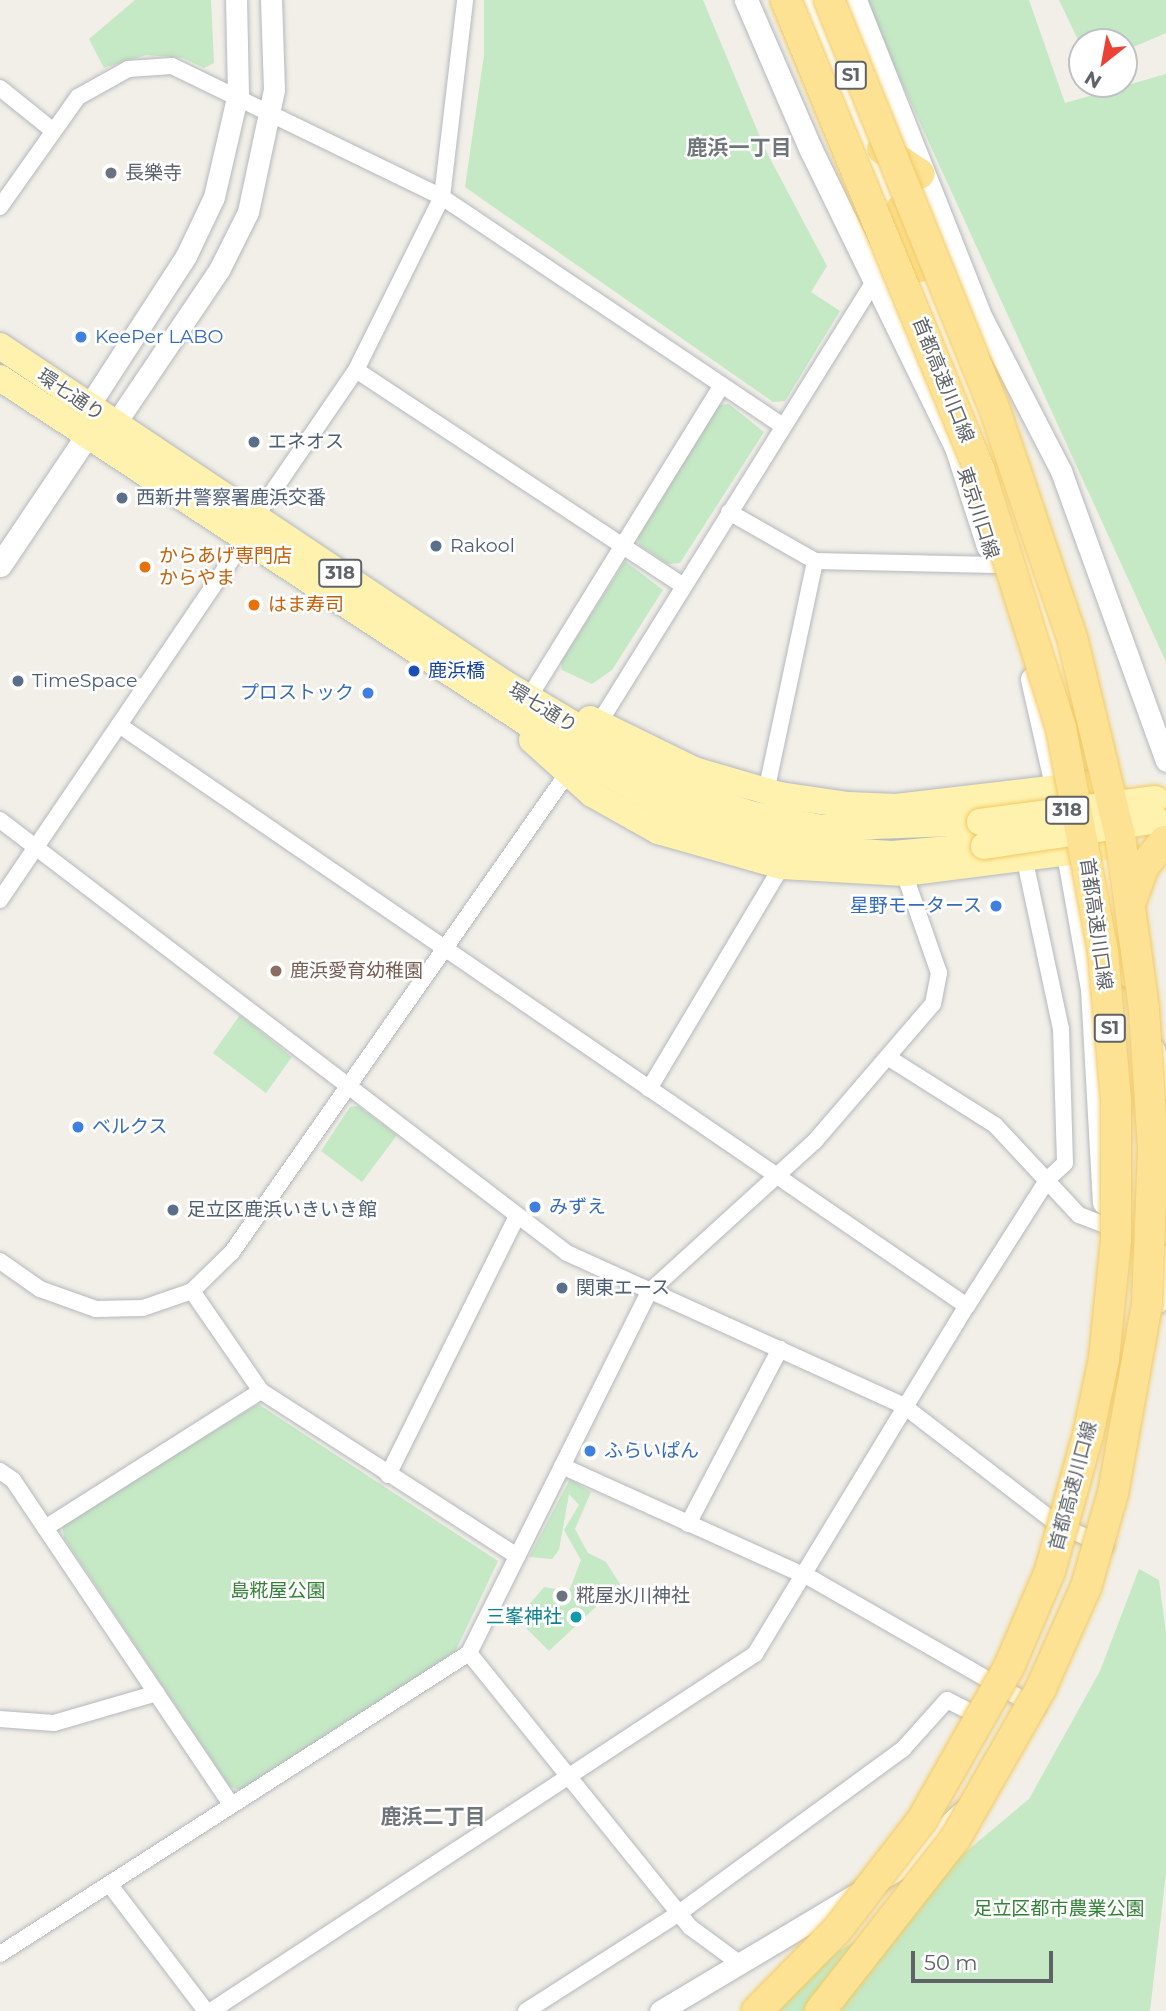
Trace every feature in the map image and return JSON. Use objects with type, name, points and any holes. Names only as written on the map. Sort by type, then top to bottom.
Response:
[{"type":"highway","name":"首都高速川口線","points":[[757,2011],[837,1930],[922,1820],[1009,1667],[1050,1571],[1085,1448],[1104,1359],[1116,1240],[1116,1100],[1103,952],[1061,728],[979,471],[786,0]]},
{"type":"highway","name":"S1","points":[[820,0],[882,149],[919,267]]},
{"type":"highway","name":"首都高速川口線","points":[[820,2011],[896,1921],[962,1827],[1041,1688],[1086,1587],[1113,1493],[1147,1304],[1153,1149],[1144,1009],[1120,836],[1073,640],[994,408],[830,0]]},
{"type":"highway","points":[[882,149],[920,174]]},
{"type":"highway","points":[[795,2011],[935,1839],[1027,1678],[1062,1596],[1096,1485],[1127,1323],[1137,1147],[1126,920],[1162,819]]},
{"type":"highway","points":[[1062,1596],[1083,1562],[1102,1503],[1130,1357],[1145,1217],[1154,1083],[1137,1008]]},
{"type":"main road","name":"東京川口線","points":[[746,0],[875,280],[956,447],[1027,660],[1057,788],[1068,854]]},
{"type":"main road","name":"東京川口線","points":[[810,0],[919,267],[1031,565],[1092,785],[1101,848]]},
{"type":"main road","name":"環七通り","points":[[0,346],[115,424],[250,528],[493,700],[632,789],[713,826],[856,853],[982,834],[1162,819]]},
{"type":"main road","name":"環七通り","points":[[0,378],[86,438],[250,528],[685,791],[750,814],[857,831],[982,834]]},
{"type":"main road","points":[[86,438],[88,407]]},
{"type":"main road","points":[[0,565],[86,438],[115,424]]},
{"type":"main road","name":"318","points":[[493,700],[567,775],[670,835],[782,866],[904,873],[1025,861],[1101,848]]},
{"type":"main road","name":"318","points":[[536,703],[599,723],[694,770],[766,792],[896,807],[1092,785]]},
{"type":"street","points":[[88,407],[202,226],[225,162],[238,93],[236,0]]},
{"type":"street","points":[[115,424],[233,247],[258,181],[271,113],[276,61],[271,0]]},
{"type":"street","points":[[0,900],[356,370],[442,197],[465,0]]},
{"type":"street","points":[[856,0],[920,174],[982,318],[1061,471],[1166,761]]},
{"type":"street","points":[[0,207],[51,129],[87,90],[128,69],[173,66],[238,93],[271,113],[442,197],[721,387],[783,426]]},
{"type":"street","points":[[0,88],[51,129]]},
{"type":"street","points":[[599,723],[875,280]]},
{"type":"street","points":[[356,370],[684,586]]},
{"type":"street","points":[[536,703],[623,546],[721,387]]},
{"type":"street","points":[[729,513],[815,561],[995,565]]},
{"type":"street","points":[[766,792],[815,561]]},
{"type":"street","points":[[119,725],[775,1177],[967,1306]]},
{"type":"street","points":[[0,1261],[40,1289],[96,1309],[143,1308],[192,1291],[232,1252],[346,1086],[567,775]]},
{"type":"street","points":[[0,820],[516,1218],[568,1253],[904,1406],[1056,1523],[1107,1547]]},
{"type":"street","points":[[1101,848],[1137,1008]]},
{"type":"street","points":[[848,1894],[914,1822],[993,1682],[1056,1523],[1097,1336],[1105,1225],[1091,989],[1068,854]]},
{"type":"street","points":[[110,1885],[208,2011],[755,1654],[967,1306],[1048,1179],[1065,1163],[1065,1069],[1025,861]]},
{"type":"street","points":[[649,1089],[782,866]]},
{"type":"street","points":[[0,1954],[469,1653],[649,1292],[775,1177],[889,1058],[929,1012],[939,990],[904,873]]},
{"type":"street","points":[[889,1058],[995,1125],[1079,1215],[1105,1225]]},
{"type":"street","points":[[388,1475],[516,1218]]},
{"type":"street","points":[[660,2011],[848,1894],[900,1867],[959,1815],[1041,1710],[1107,1547],[1133,1454],[1166,1256]]},
{"type":"street","points":[[192,1291],[261,1391],[517,1556]]},
{"type":"street","points":[[688,1524],[780,1349]]},
{"type":"street","points":[[45,1528],[261,1391]]},
{"type":"street","points":[[562,1466],[803,1575],[1041,1710]]},
{"type":"street","points":[[2,1476],[45,1528],[231,1804]]},
{"type":"street","points":[[469,1653],[679,1913],[739,1963]]},
{"type":"street","points":[[0,1719],[54,1723],[157,1693]]},
{"type":"street","points":[[526,2011],[679,1913],[904,1749],[947,1700],[976,1715]]},
{"type":"green space","points":[[135,0],[211,0],[214,63],[204,68],[183,58],[146,55],[104,68],[89,39]]},
{"type":"green space","points":[[484,0],[703,0],[765,149],[827,266],[811,292],[840,311],[785,401],[773,402],[465,187],[484,55]]},
{"type":"green space","points":[[864,0],[1029,0],[1065,103],[1082,98],[1138,98],[1138,82],[1166,74],[1166,662]]},
{"type":"green space","points":[[1059,0],[1166,0],[1166,33],[1138,45],[1138,28],[1072,28]]},
{"type":"green space","points":[[729,404],[764,432],[680,563],[668,564],[639,545],[638,537],[719,405]]},
{"type":"green space","points":[[625,561],[663,590],[612,670],[592,684],[562,670],[561,662]]},
{"type":"green space","points":[[240,1015],[292,1057],[266,1093],[213,1053]]},
{"type":"green space","points":[[358,1106],[397,1135],[362,1182],[321,1151],[350,1107]]},
{"type":"green space","name":"島糀屋公園","points":[[258,1404],[498,1561],[455,1652],[243,1791],[230,1787],[64,1538],[62,1524]]},
{"type":"green space","points":[[570,1479],[591,1492],[575,1529],[588,1553],[606,1562],[620,1584],[549,1651],[517,1619],[544,1587],[569,1591],[581,1560],[564,1530],[579,1505],[569,1494],[559,1550],[552,1559],[529,1557]]},
{"type":"green space","name":"足立区都市農業公園","points":[[1139,1569],[1159,1580],[1166,1633],[1166,1873],[1150,2011],[742,2011],[871,1931],[1029,1799],[1100,1671]]},
{"type":"place","name":"長樂寺","points":[[111,173]]},
{"type":"place","name":"KeePer LABO","points":[[81,337]]},
{"type":"place","name":"エネオス","points":[[254,442]]},
{"type":"place","name":"西新井警察署鹿浜交番","points":[[122,498]]},
{"type":"place","name":"Rakool","points":[[436,546]]},
{"type":"place","name":"からあげ専門店 からやま","points":[[145,567]]},
{"type":"place","name":"はま寿司","points":[[254,605]]},
{"type":"place","name":"鹿浜橋","points":[[414,671]]},
{"type":"place","name":"TimeSpace","points":[[18,681]]},
{"type":"place","name":"プロストック","points":[[368,693]]},
{"type":"place","name":"星野モータース","points":[[996,906]]},
{"type":"place","name":"鹿浜愛育幼稚園","points":[[276,971]]},
{"type":"place","name":"ベルクス","points":[[78,1127]]},
{"type":"place","name":"みずえ","points":[[535,1207]]},
{"type":"place","name":"足立区鹿浜いきいき館","points":[[173,1210]]},
{"type":"place","name":"関東エース","points":[[562,1288]]},
{"type":"place","name":"ふらいぱん","points":[[590,1451]]},
{"type":"place","name":"糀屋氷川神社","points":[[562,1596]]},
{"type":"place","name":"三峯神社","points":[[576,1617]]},
{"type":"district","name":"鹿浜一丁目","points":[[739,148]]},
{"type":"district","name":"鹿浜二丁目","points":[[433,1817]]}]
